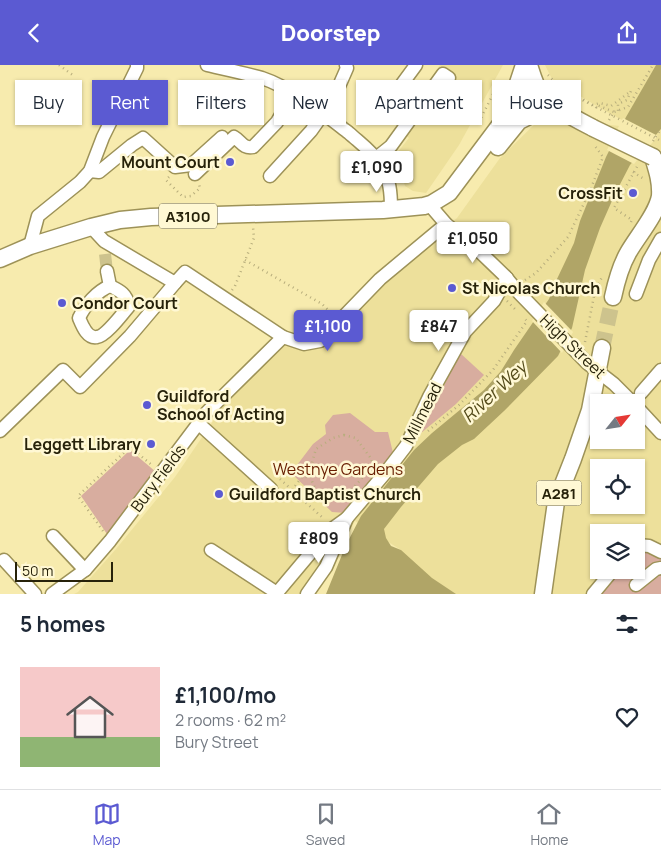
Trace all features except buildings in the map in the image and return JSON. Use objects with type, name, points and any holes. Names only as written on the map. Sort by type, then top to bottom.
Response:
[{"type":"main road","name":"A3100","points":[[449,193],[500,125],[512,101],[524,65]]},
{"type":"main road","points":[[581,121],[657,159],[661,190],[660,199],[627,255],[612,297]]},
{"type":"main road","name":"A3100","points":[[0,259],[30,246],[120,220],[151,217],[391,209],[430,204],[474,177],[516,125]]},
{"type":"main road","points":[[637,239],[661,217]]},
{"type":"main road","name":"A281","points":[[543,594],[556,502],[586,421],[593,396],[592,367],[602,348]]},
{"type":"street","points":[[30,246],[38,216],[80,182],[90,171],[103,137],[137,65]]},
{"type":"street","points":[[206,65],[274,84]]},
{"type":"street","points":[[342,80],[347,68],[346,65]]},
{"type":"street","points":[[405,80],[416,65]]},
{"type":"street","points":[[376,158],[391,146],[442,72]]},
{"type":"street","points":[[195,174],[234,137],[243,145],[249,148],[253,147],[274,125]]},
{"type":"street","points":[[270,176],[315,125]]},
{"type":"street","points":[[338,125],[376,158],[385,172],[390,191],[391,209]]},
{"type":"street","points":[[90,171],[100,172],[143,138],[174,167],[191,165],[222,137]]},
{"type":"street","name":"High Street","points":[[430,204],[446,224],[479,251],[592,367],[614,385],[631,394]]},
{"type":"street","points":[[0,431],[63,370],[80,387],[130,336],[185,272],[283,337],[304,345],[320,341],[380,279],[446,224]]},
{"type":"street","points":[[91,227],[104,247],[175,283]]},
{"type":"street","points":[[636,294],[649,260],[661,239]]},
{"type":"street","points":[[107,271],[110,286]]},
{"type":"street","name":"Millmead","points":[[307,594],[326,567],[348,518],[406,446],[429,397],[466,332],[494,301],[507,279]]},
{"type":"street","name":"Bury Fields","points":[[52,594],[85,570],[110,541],[198,423],[283,337]]},
{"type":"street","points":[[640,394],[661,370]]},
{"type":"street","points":[[645,416],[661,433]]},
{"type":"street","points":[[198,423],[271,489]]},
{"type":"street","name":"Millmead","points":[[276,594],[329,531],[348,518]]},
{"type":"street","points":[[53,537],[85,570]]},
{"type":"street","points":[[645,546],[661,552]]},
{"type":"street","points":[[211,550],[276,594]]},
{"type":"street","points":[[4,560],[35,594]]},
{"type":"street","points":[[636,585],[656,569],[661,568]]},
{"type":"street","points":[[593,594],[606,579]]},
{"type":"path","points":[[59,65],[74,76]]},
{"type":"path","points":[[596,107],[614,112],[628,107],[653,65]]},
{"type":"path","points":[[537,68],[551,80]]},
{"type":"path","points":[[611,106],[631,91],[627,100],[618,104],[618,111]]},
{"type":"path","points":[[488,117],[479,122],[492,96]]},
{"type":"path","points":[[581,98],[593,105],[600,103],[611,106],[614,112]]},
{"type":"path","points":[[581,99],[661,141]]},
{"type":"path","points":[[661,129],[658,133],[661,135]]},
{"type":"path","points":[[518,291],[520,283],[536,273],[568,237],[590,191],[603,157],[595,145]]},
{"type":"path","points":[[174,167],[166,180],[183,197],[191,196],[200,188]]},
{"type":"path","points":[[633,172],[650,183]]},
{"type":"path","points":[[225,299],[235,286],[254,238],[252,221]]},
{"type":"path","points":[[245,261],[322,303],[339,321]]},
{"type":"path","points":[[425,433],[458,405],[493,370],[527,321],[505,299]]},
{"type":"path","points":[[344,435],[356,438],[372,460],[369,467],[352,488],[334,500],[317,490],[311,477],[311,465],[316,449],[333,438],[344,435]]},
{"type":"path","points":[[110,541],[78,496],[130,447],[162,473]]},
{"type":"path","points":[[292,490],[302,477],[311,477]]},
{"type":"shaded area","points":[[440,65],[503,65],[495,80],[492,80],[492,85],[482,103],[482,80],[430,80]]},
{"type":"shaded area","points":[[545,65],[656,65],[624,121],[581,97],[581,80],[552,79]]},
{"type":"shaded area","points":[[581,122],[661,129],[661,594],[385,594],[401,550],[355,521],[314,594],[74,594],[78,592],[116,549],[175,477],[243,377],[281,346],[313,340],[457,218],[500,158],[534,125],[581,125]]},
{"type":"shaded area","points":[[400,125],[470,125],[459,145],[426,193],[413,191],[405,186],[401,173],[389,163],[409,138],[397,129]]},
{"type":"green space","points":[[460,353],[484,375],[456,404],[421,433]]},
{"type":"green space","name":"Westnye Gardens","points":[[350,413],[375,432],[388,432],[394,457],[347,513],[332,512],[291,473],[313,444],[326,434],[325,425],[333,415]]},
{"type":"green space","points":[[130,450],[156,472],[107,534],[81,496]]},
{"type":"green space","points":[[645,549],[661,557],[661,594],[599,594],[611,579],[645,579]]},
{"type":"water","name":"River Wey","points":[[656,65],[661,65],[661,129],[630,165],[615,194],[585,270],[572,328],[558,356],[474,439],[462,445],[438,464],[384,529],[386,538],[391,546],[401,550],[432,578],[456,594],[326,594],[346,545],[361,516],[414,450],[484,390],[501,371],[549,299],[574,243],[580,221],[606,157],[626,117]]},
{"type":"pier","points":[[623,118],[658,136],[634,164],[607,150]]},
{"type":"pier","points":[[544,302],[573,332],[562,353],[532,321]]},
{"type":"tunnel","points":[[105,254],[107,271]]},
{"type":"tunnel","points":[[602,348],[613,297]]},
{"type":"place","name":"Mount Court","points":[[230,162]]},
{"type":"place","name":"CrossFit","points":[[633,193]]},
{"type":"place","name":"St Nicolas Church","points":[[452,288]]},
{"type":"place","name":"Condor Court","points":[[62,303]]},
{"type":"place","name":"Guildford School of Acting","points":[[147,405]]},
{"type":"place","name":"Leggett Library","points":[[151,444]]},
{"type":"place","name":"Guildford Baptist Church","points":[[219,494]]}]
